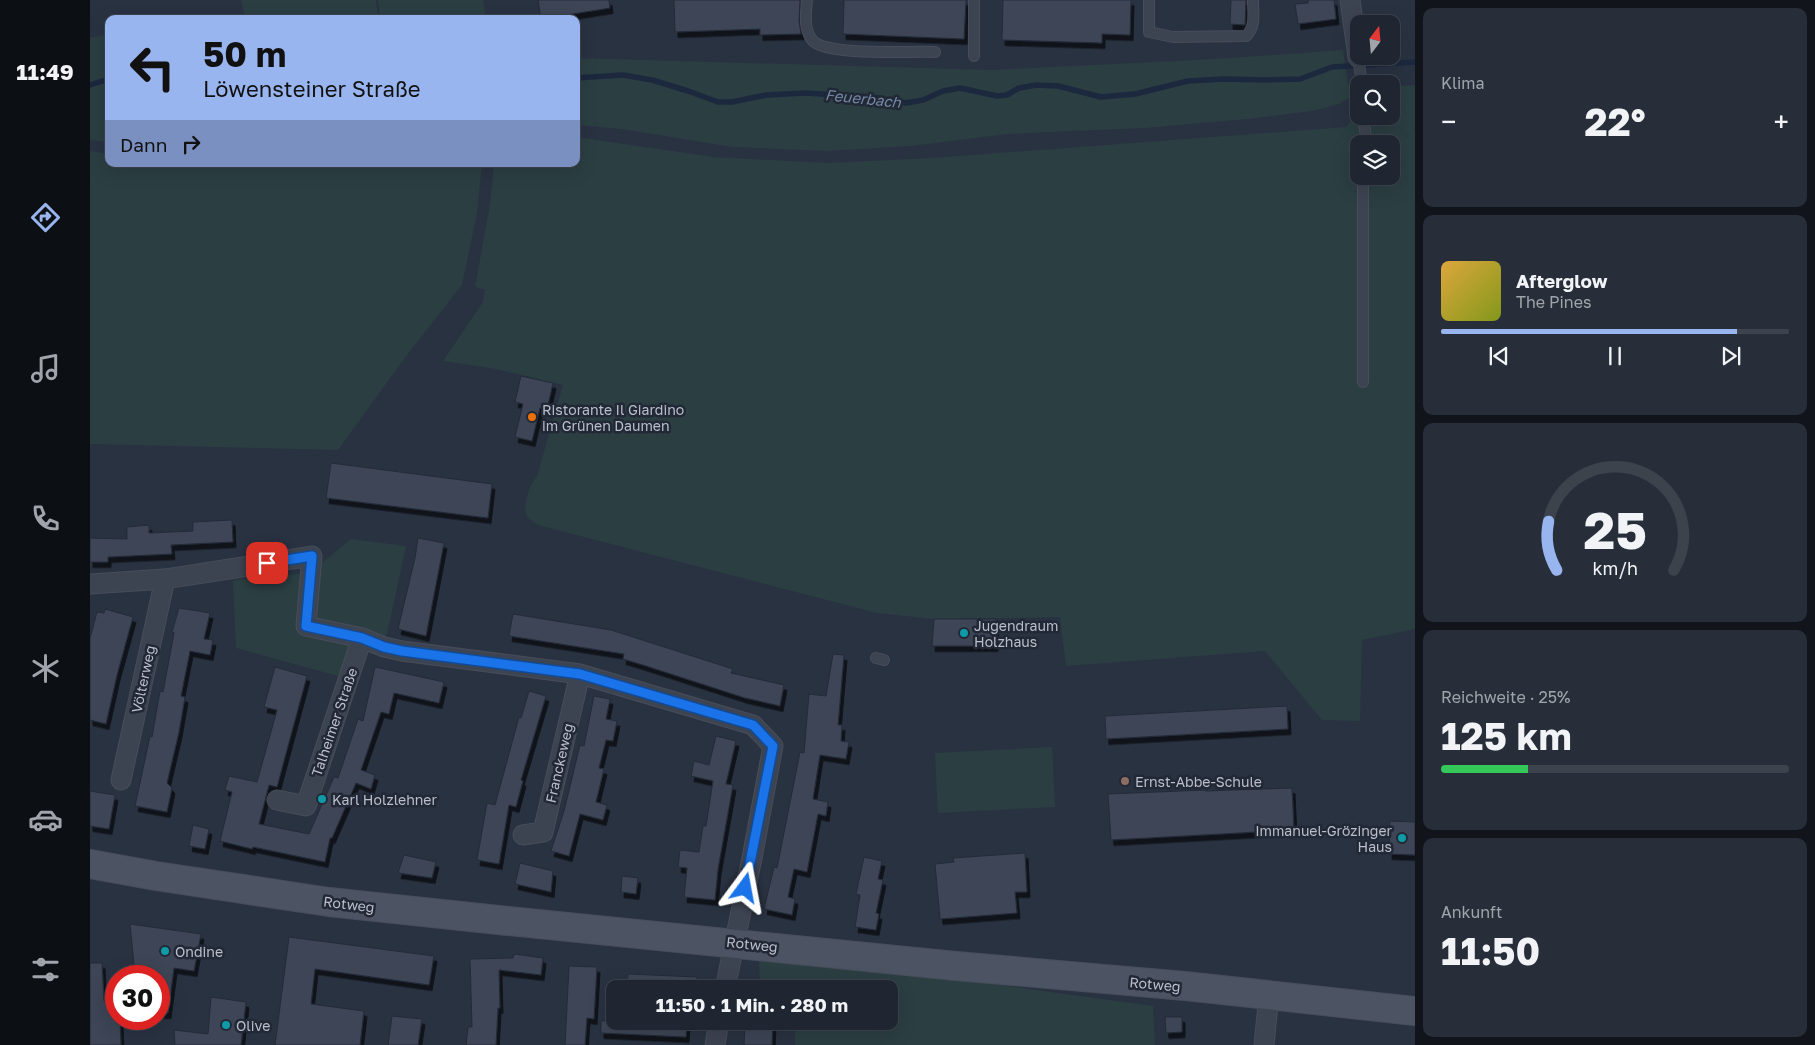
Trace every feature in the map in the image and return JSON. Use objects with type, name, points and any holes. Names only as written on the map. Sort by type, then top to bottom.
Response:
[{"type":"main road","name":"Rotweg","points":[[90,864],[183,881],[329,902],[508,922],[1269,995],[1415,1011]]},
{"type":"street","points":[[1350,0],[1352,15]]},
{"type":"street","points":[[90,584],[165,579],[312,556],[306,626],[362,638],[384,647],[402,651],[580,674],[753,725],[773,746],[727,980]]},
{"type":"street","name":"Völterweg","points":[[121,780],[165,579]]},
{"type":"street","name":"Talheimer Straße","points":[[277,800],[306,806],[362,638]]},
{"type":"street","name":"Franckeweg","points":[[523,835],[543,832],[580,674]]},
{"type":"street","points":[[1264,1045],[1269,995]]},
{"type":"street","points":[[715,1045],[718,1030]]},
{"type":"lane","points":[[807,0],[806,24],[808,34],[814,42],[825,48],[847,51],[935,52]]},
{"type":"lane","points":[[974,0],[974,56]]},
{"type":"lane","points":[[1149,0],[1149,32],[1174,36],[1246,36],[1253,26],[1253,0]]},
{"type":"lane","points":[[1363,185],[1363,382]]},
{"type":"green space","points":[[241,0],[376,0],[378,15],[244,15]]},
{"type":"green space","points":[[378,0],[483,0],[485,15],[380,15]]},
{"type":"green space","points":[[105,35],[105,142],[90,140],[90,38]]},
{"type":"green space","points":[[1343,50],[1348,85],[1350,86],[1350,97],[1339,104],[1312,111],[1248,119],[1145,128],[1007,134],[911,146],[826,151],[732,147],[622,129],[580,125],[580,58],[992,70],[1215,59]]},
{"type":"green space","points":[[1415,85],[1415,629],[1362,640],[1360,721],[1322,720],[1265,651],[1066,666],[1060,617],[933,619],[877,613],[538,525],[529,519],[526,514],[526,499],[537,476],[563,385],[496,369],[443,361],[483,302],[485,290],[475,287],[490,204],[494,167],[580,167],[580,138],[714,157],[828,163],[931,158],[1346,127],[1350,122],[1350,125],[1400,125],[1400,86]]},
{"type":"green space","points":[[90,151],[105,153],[105,167],[482,167],[477,213],[462,285],[407,355],[338,450],[90,444]]},
{"type":"green space","points":[[351,539],[406,546],[387,634],[350,659],[338,676],[236,648],[233,581],[310,573]]},
{"type":"green space","points":[[1052,747],[1055,807],[938,813],[935,753]]},
{"type":"green space","points":[[759,959],[897,971],[1153,1006],[1155,1045],[795,1045],[795,1030],[898,1030],[898,980],[760,980]]},
{"type":"building","points":[[538,0],[609,0],[610,8],[566,15],[540,15]]},
{"type":"building","points":[[674,0],[800,0],[799,21],[801,34],[760,35],[760,29],[675,32]]},
{"type":"building","points":[[844,0],[966,0],[964,39],[843,34]]},
{"type":"building","points":[[1003,0],[1131,0],[1130,35],[1102,34],[1102,43],[1002,40]]},
{"type":"building","points":[[1231,0],[1246,0],[1245,25],[1230,24]]},
{"type":"building","points":[[1308,0],[1334,0],[1336,19],[1298,24],[1295,4],[1308,3]]},
{"type":"building","points":[[521,376],[553,383],[547,410],[540,408],[532,441],[515,437],[523,404],[515,402]]},
{"type":"building","points":[[331,463],[492,484],[488,518],[326,498]]},
{"type":"building","points":[[232,520],[233,542],[171,545],[172,554],[108,557],[108,562],[90,562],[90,538],[127,539],[127,527],[149,525],[149,533],[193,531],[193,522]]},
{"type":"building","points":[[418,538],[444,543],[426,636],[398,629]]},
{"type":"building","points":[[179,608],[210,613],[204,639],[213,640],[210,655],[190,651],[181,696],[185,697],[179,732],[167,783],[172,788],[167,812],[135,806],[150,736],[152,737],[160,691],[163,692],[174,633],[172,632]]},
{"type":"building","points":[[105,609],[133,617],[106,724],[90,720],[90,638],[97,612],[104,613]]},
{"type":"building","points":[[513,614],[611,630],[733,669],[731,673],[784,685],[780,706],[745,698],[623,659],[624,654],[509,636]]},
{"type":"building","name":"Jugendraum Holzhaus","points":[[934,619],[996,619],[995,646],[932,646]]},
{"type":"building","points":[[833,654],[844,655],[838,725],[842,725],[841,741],[849,742],[846,759],[820,755],[813,799],[828,802],[826,816],[818,814],[807,872],[794,869],[788,897],[795,899],[792,915],[764,909],[774,867],[777,868],[800,752],[804,753],[809,694],[826,696]]},
{"type":"building","points":[[275,667],[307,676],[277,787],[269,785],[259,824],[309,834],[334,777],[338,778],[358,719],[363,721],[375,667],[444,682],[439,703],[394,693],[389,714],[381,712],[361,770],[375,775],[371,789],[356,783],[332,838],[330,838],[325,862],[253,847],[252,849],[220,841],[232,792],[225,790],[229,776],[257,782],[277,710],[264,707]]},
{"type":"building","points":[[529,691],[546,696],[521,780],[523,781],[516,807],[509,805],[499,864],[477,860],[487,803],[495,805],[519,717],[521,718]]},
{"type":"building","points":[[594,696],[610,699],[606,719],[617,721],[613,741],[606,740],[599,768],[604,769],[596,802],[607,805],[603,820],[580,814],[569,856],[551,851],[564,811],[580,745],[584,746]]},
{"type":"building","points":[[1287,706],[1288,729],[1106,739],[1105,716]]},
{"type":"building","points":[[716,736],[736,741],[726,784],[733,785],[718,869],[715,900],[684,897],[687,868],[678,867],[680,850],[699,852],[703,826],[706,826],[713,781],[691,776],[694,761],[709,765]]},
{"type":"building","points":[[1292,788],[1294,830],[1111,840],[1108,794]]},
{"type":"building","points":[[90,791],[115,795],[109,829],[90,826]]},
{"type":"building","name":"Immanuel-Grözinger Haus","points":[[1390,821],[1415,822],[1415,855],[1389,854]]},
{"type":"building","points":[[193,825],[209,829],[205,849],[189,846]]},
{"type":"building","points":[[1025,853],[1027,892],[1015,892],[1017,913],[940,919],[935,864],[954,862],[953,858]]},
{"type":"building","points":[[404,855],[436,862],[432,878],[398,873]]},
{"type":"building","points":[[864,857],[882,861],[878,879],[883,880],[876,913],[879,914],[876,930],[855,927],[860,895],[856,894]]},
{"type":"building","points":[[520,863],[553,871],[551,892],[515,884]]},
{"type":"building","points":[[622,876],[638,878],[636,894],[621,892]]},
{"type":"building","name":"Ondine","points":[[130,924],[201,934],[194,971],[174,968],[170,998],[170,965],[134,965]]},
{"type":"building","points":[[289,937],[434,956],[429,985],[315,969],[311,1004],[364,1011],[360,1045],[275,1045]]},
{"type":"building","points":[[514,954],[543,958],[541,975],[499,970],[500,1008],[498,1008],[496,1045],[466,1045],[468,1027],[472,1027],[470,959],[513,958]]},
{"type":"building","points":[[90,963],[102,963],[105,1030],[120,1030],[121,1045],[90,1045]]},
{"type":"building","points":[[569,966],[597,967],[594,1019],[587,1018],[585,1045],[565,1045]]},
{"type":"building","points":[[628,974],[697,977],[697,980],[628,980]]},
{"type":"building","name":"Olive","points":[[211,997],[246,1002],[241,1045],[175,1045],[174,1030],[208,1034]]},
{"type":"building","points":[[392,1016],[422,1019],[418,1045],[388,1045]]},
{"type":"building","points":[[1165,1017],[1182,1017],[1182,1032],[1166,1033]]},
{"type":"building","points":[[601,1021],[606,1021],[606,1030],[686,1030],[686,1037],[601,1033]]},
{"type":"building","points":[[745,1030],[773,1030],[772,1045],[744,1045]]},
{"type":"waterway","name":"Feuerbach","points":[[580,78],[623,75],[652,80],[718,102],[732,102],[766,95],[805,93],[873,97],[906,103],[923,100],[943,91],[960,88],[997,96],[1007,95],[1019,88],[1036,85],[1058,86],[1101,97],[1135,94],[1188,81],[1300,79],[1332,67],[1415,62]]},
{"type":"waterway","name":"Feuerbach","points":[[90,85],[105,80]]},
{"type":"place","name":"Ristorante Il Giardino im Grünen Daumen","points":[[532,417]]},
{"type":"place","name":"Jugendraum Holzhaus","points":[[964,633]]},
{"type":"place","name":"Ernst-Abbe-Schule","points":[[1125,781]]},
{"type":"place","name":"Karl Holzlehner","points":[[322,799]]},
{"type":"place","name":"Immanuel-Grözinger Haus","points":[[1402,838]]},
{"type":"place","name":"Ondine","points":[[165,951]]},
{"type":"place","name":"Olive","points":[[226,1025]]},
{"type":"route","points":[[267,563],[312,556],[306,626],[362,638],[384,647],[402,651],[580,674],[753,725],[773,746],[745,888]]}]
